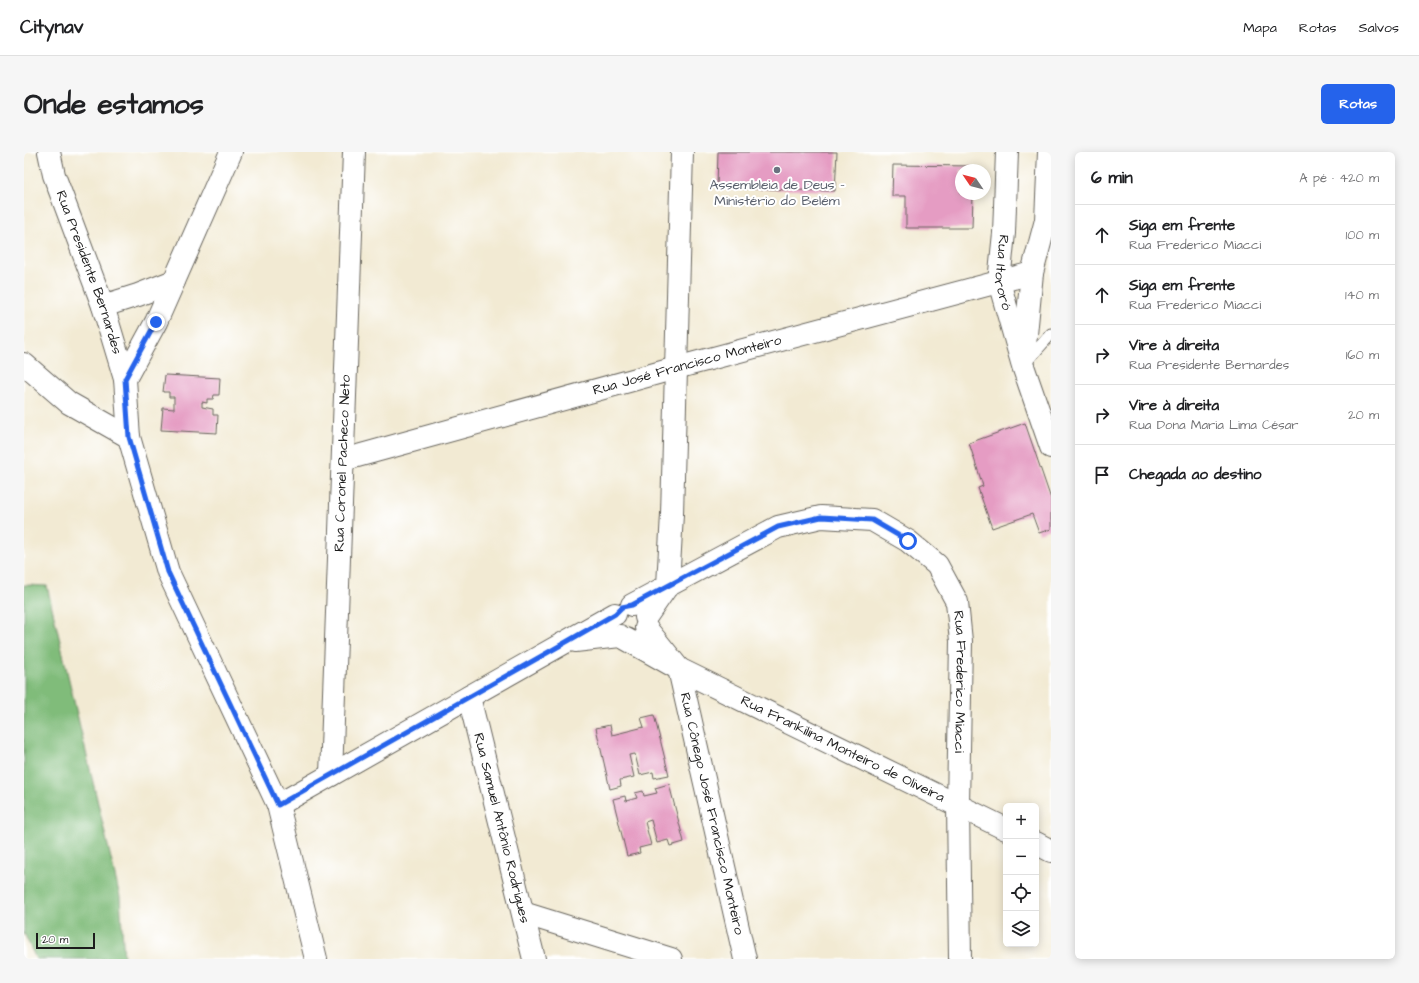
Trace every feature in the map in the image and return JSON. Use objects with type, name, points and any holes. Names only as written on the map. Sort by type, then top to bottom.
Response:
[{"type":"street","name":"Rua Presidente Bernardes","points":[[49,152],[54,175],[103,306],[125,379],[129,437],[168,572],[278,805],[316,959]]},
{"type":"street","points":[[125,379],[156,322],[231,152]]},
{"type":"street","name":"Rua Coronel Pacheco Neto","points":[[331,775],[344,460],[354,152]]},
{"type":"street","points":[[668,585],[672,514],[682,152]]},
{"type":"street","name":"Rua Itororó","points":[[1007,152],[1004,233],[999,282],[1023,366],[1051,447]]},
{"type":"street","name":"Rua Itororó","points":[[1023,366],[1032,273],[1049,220],[1049,152]]},
{"type":"street","name":"Rua José Francisco Monteiro","points":[[344,460],[676,368],[1032,273]]},
{"type":"street","points":[[103,306],[138,295],[174,281]]},
{"type":"street","points":[[24,364],[69,402],[129,437]]},
{"type":"street","name":"Rua Frederico Miacci","points":[[278,805],[568,641],[635,616],[668,585],[778,527],[821,517],[872,520],[908,541],[937,565],[957,602],[961,642],[958,805],[960,959]]},
{"type":"street","points":[[623,638],[614,628],[635,616]]},
{"type":"street","name":"Rua Frankilina Monteiro de Oliveira","points":[[635,616],[679,669]]},
{"type":"street","name":"Rua Frederico Miacci","points":[[568,641],[623,638]]},
{"type":"street","name":"Rua Frankilina Monteiro de Oliveira","points":[[623,638],[679,669],[1003,828]]},
{"type":"street","name":"Rua Cônego José Francisco Monteiro","points":[[679,669],[745,959]]},
{"type":"street","name":"Rua Samuel Antônio Rodrigues","points":[[468,697],[534,959]]},
{"type":"street","points":[[1039,845],[1051,851]]},
{"type":"street","points":[[523,913],[671,959]]},
{"type":"lane","points":[[1023,366],[1051,334]]},
{"type":"green space","points":[[24,585],[47,586],[120,897],[124,959],[36,959],[24,933]]},
{"type":"building","name":"Assembleia de Deus - Ministério do Belém","points":[[718,152],[837,152],[835,191],[717,188]]},
{"type":"building","points":[[893,165],[955,166],[955,200],[973,200],[972,228],[906,228],[906,196],[892,196]]},
{"type":"building","points":[[165,375],[220,378],[219,395],[214,395],[213,399],[207,399],[207,403],[202,402],[202,407],[213,409],[213,415],[218,415],[217,433],[161,430],[163,408],[174,409],[174,397],[169,397],[169,392],[163,392]]},
{"type":"building","points":[[1025,423],[1051,499],[1051,529],[1039,533],[1032,514],[992,528],[978,488],[983,486],[969,443]]},
{"type":"building","points":[[654,715],[669,775],[654,778],[653,772],[640,775],[635,754],[629,755],[634,777],[620,780],[621,786],[610,789],[596,728],[610,725],[612,735],[644,727],[641,718]]},
{"type":"building","points":[[669,784],[684,842],[670,846],[668,840],[657,843],[651,820],[645,822],[651,845],[639,848],[640,853],[627,856],[613,799],[625,796],[626,801],[637,798],[635,793],[643,791],[644,796],[657,793],[655,788]]},
{"type":"place","name":"Assembleia de Deus - Ministério do Belém","points":[[777,170]]},
{"type":"route","points":[[156,322],[125,379],[129,437],[168,572],[278,805],[615,614],[622,607],[632,605],[778,527],[821,517],[872,520],[908,541]]}]
